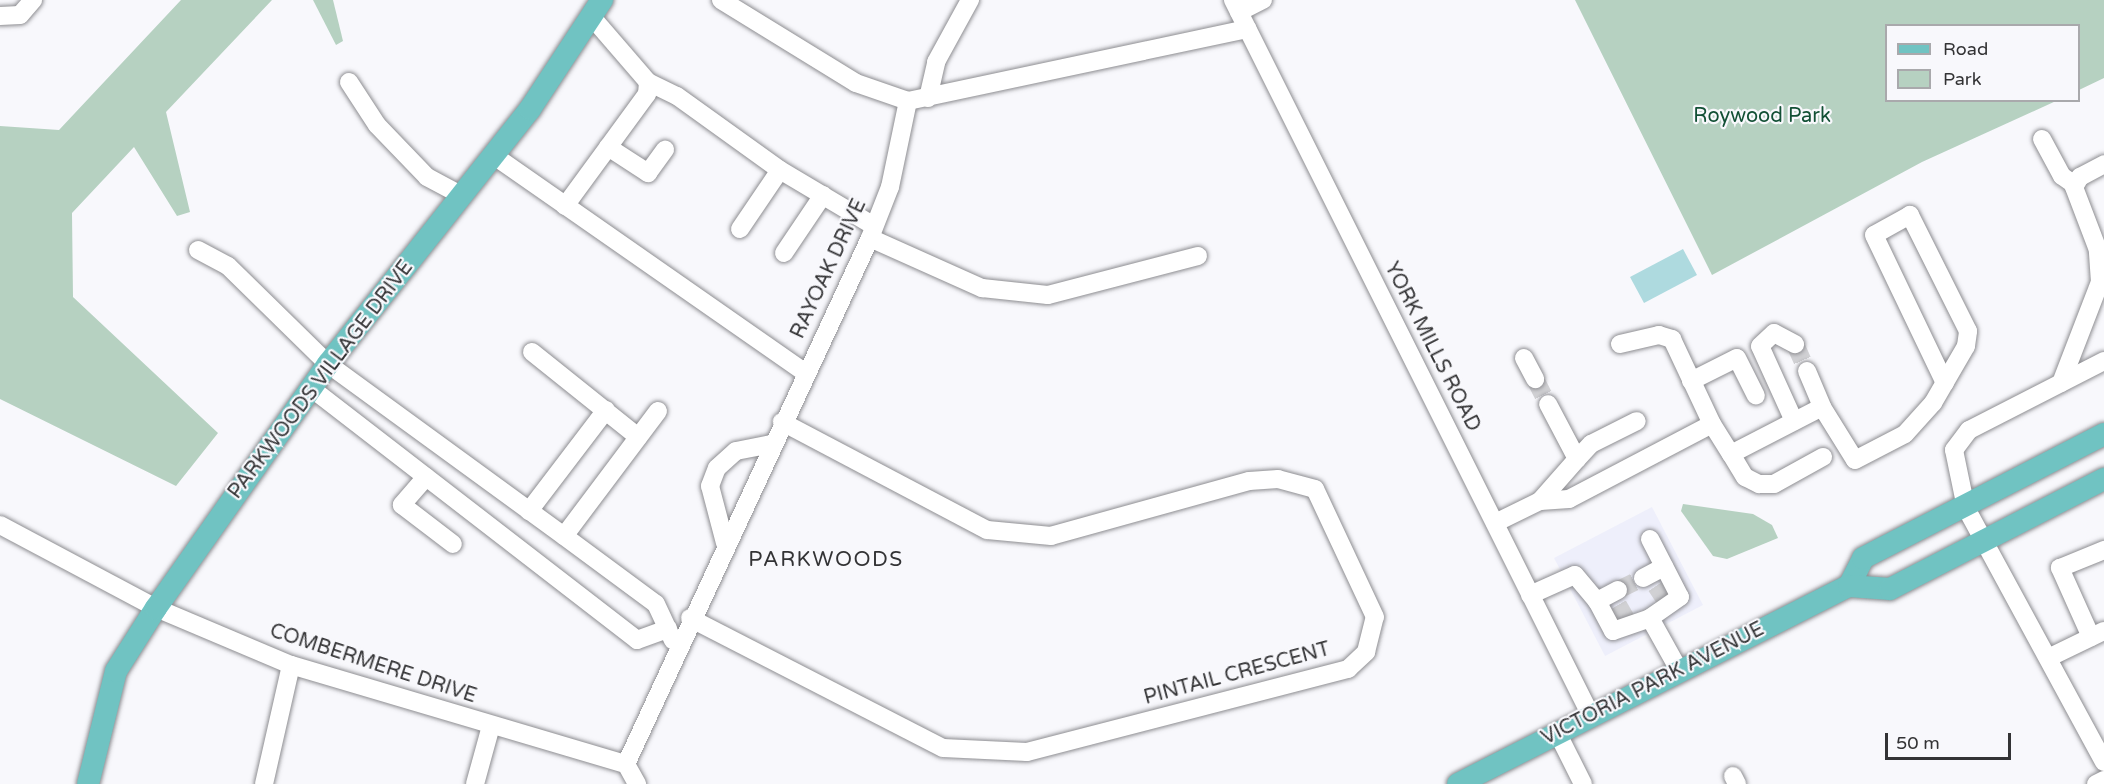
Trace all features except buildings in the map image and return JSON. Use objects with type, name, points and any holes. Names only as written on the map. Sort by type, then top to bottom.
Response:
[{"type":"main road","name":"PARKWOODS VILLAGE DRIVE","points":[[88,784],[116,671],[156,608],[328,364],[493,155],[596,8]]},
{"type":"main road","points":[[2104,434],[1966,508],[1863,558],[1849,586],[1890,589],[2104,478]]},
{"type":"main road","name":"VICTORIA PARK AVENUE","points":[[1458,784],[1590,714],[1849,586]]},
{"type":"street","points":[[0,16],[20,15],[33,0]]},
{"type":"street","points":[[721,0],[856,83],[908,101],[1247,29]]},
{"type":"street","points":[[928,98],[936,62],[970,0]]},
{"type":"street","points":[[1236,6],[1263,0]]},
{"type":"street","name":"YORK MILLS ROAD","points":[[1236,6],[1590,714]]},
{"type":"street","points":[[596,8],[648,82],[677,96],[780,170],[823,195],[872,232],[982,288],[1048,295],[1198,256]]},
{"type":"street","points":[[350,82],[377,125],[427,177],[461,195]]},
{"type":"street","points":[[565,206],[647,94],[648,82]]},
{"type":"street","name":"RAYOAK DRIVE","points":[[626,764],[690,618],[872,232],[890,187],[908,101]]},
{"type":"street","points":[[2042,139],[2062,176],[2074,185],[2098,250],[2101,278],[2083,338],[2061,383]]},
{"type":"street","points":[[608,147],[648,173],[665,150]]},
{"type":"street","points":[[493,155],[806,373]]},
{"type":"street","points":[[2074,185],[2104,164]]},
{"type":"street","points":[[740,229],[780,170]]},
{"type":"street","points":[[784,253],[823,195]]},
{"type":"street","points":[[1807,371],[1822,406],[1855,460],[1905,434],[1945,382],[1966,346],[1968,331],[1910,215],[1874,235],[1945,382]]},
{"type":"street","points":[[198,249],[228,266],[328,364],[656,604],[677,648]]},
{"type":"street","points":[[1794,344],[1774,333],[1760,346],[1794,421]]},
{"type":"street","points":[[1620,344],[1659,335],[1672,339],[1712,424],[1745,477],[1759,484],[1774,483],[1823,457]]},
{"type":"street","points":[[532,352],[638,437]]},
{"type":"street","points":[[1524,358],[1535,379]]},
{"type":"street","points":[[1691,381],[1737,358],[1756,396]]},
{"type":"street","points":[[2104,361],[1959,437],[1953,450],[1966,508],[1987,538],[2104,762]]},
{"type":"street","points":[[311,388],[637,640],[668,629]]},
{"type":"street","points":[[1548,404],[1577,459]]},
{"type":"street","points":[[1731,454],[1822,406]]},
{"type":"street","points":[[529,511],[606,410]]},
{"type":"street","points":[[564,536],[658,411]]},
{"type":"street","points":[[1540,501],[1591,444],[1637,421]]},
{"type":"street","name":"PINTAIL CRESCENT","points":[[690,618],[943,748],[1027,752],[1348,669],[1366,652],[1375,617],[1315,489],[1278,479],[1249,481],[1051,536],[987,530],[782,422]]},
{"type":"street","points":[[1495,523],[1540,501],[1569,499],[1712,424]]},
{"type":"street","points":[[725,543],[710,486],[717,468],[736,451],[772,444]]},
{"type":"street","points":[[426,477],[402,505],[453,544]]},
{"type":"street","name":"COMBERMERE DRIVE","points":[[0,525],[156,608],[291,665],[491,726],[626,764]]},
{"type":"street","points":[[1650,539],[1658,585],[1650,618]]},
{"type":"street","points":[[2050,657],[2097,634],[2060,568],[2104,550]]},
{"type":"street","points":[[1530,595],[1575,575],[1616,606],[1650,618],[1679,670]]},
{"type":"street","points":[[264,784],[291,665]]},
{"type":"street","points":[[475,784],[491,726]]},
{"type":"street","points":[[1557,732],[1583,784]]},
{"type":"street","points":[[626,764],[636,784]]},
{"type":"street","points":[[2096,784],[2104,780]]},
{"type":"shaded area","points":[[1652,507],[1703,605],[1605,656],[1554,558]]},
{"type":"green space","points":[[181,0],[272,0],[166,112],[190,212],[177,216],[134,147],[72,213],[73,297],[218,433],[176,486],[0,399],[0,126],[59,130]]},
{"type":"green space","points":[[313,0],[333,0],[343,41],[336,45]]},
{"type":"green space","name":"Roywood Park","points":[[1575,0],[2104,0],[2104,78],[2080,90],[2080,24],[1885,24],[1885,102],[2054,102],[1922,162],[1712,275]]},
{"type":"green space","points":[[1683,504],[1753,514],[1772,525],[1778,538],[1727,559],[1713,556],[1681,511]]},
{"type":"water","points":[[1683,249],[1697,275],[1644,303],[1630,277]]},
{"type":"tunnel","points":[[1795,344],[1807,371]]},
{"type":"tunnel","points":[[1535,379],[1548,404]]},
{"type":"tunnel","points":[[1618,590],[1643,578]]},
{"type":"tunnel","points":[[1656,586],[1664,598]]},
{"type":"tunnel","points":[[1618,605],[1626,619]]},
{"type":"district","name":"PARKWOODS","points":[[826,560]]}]
